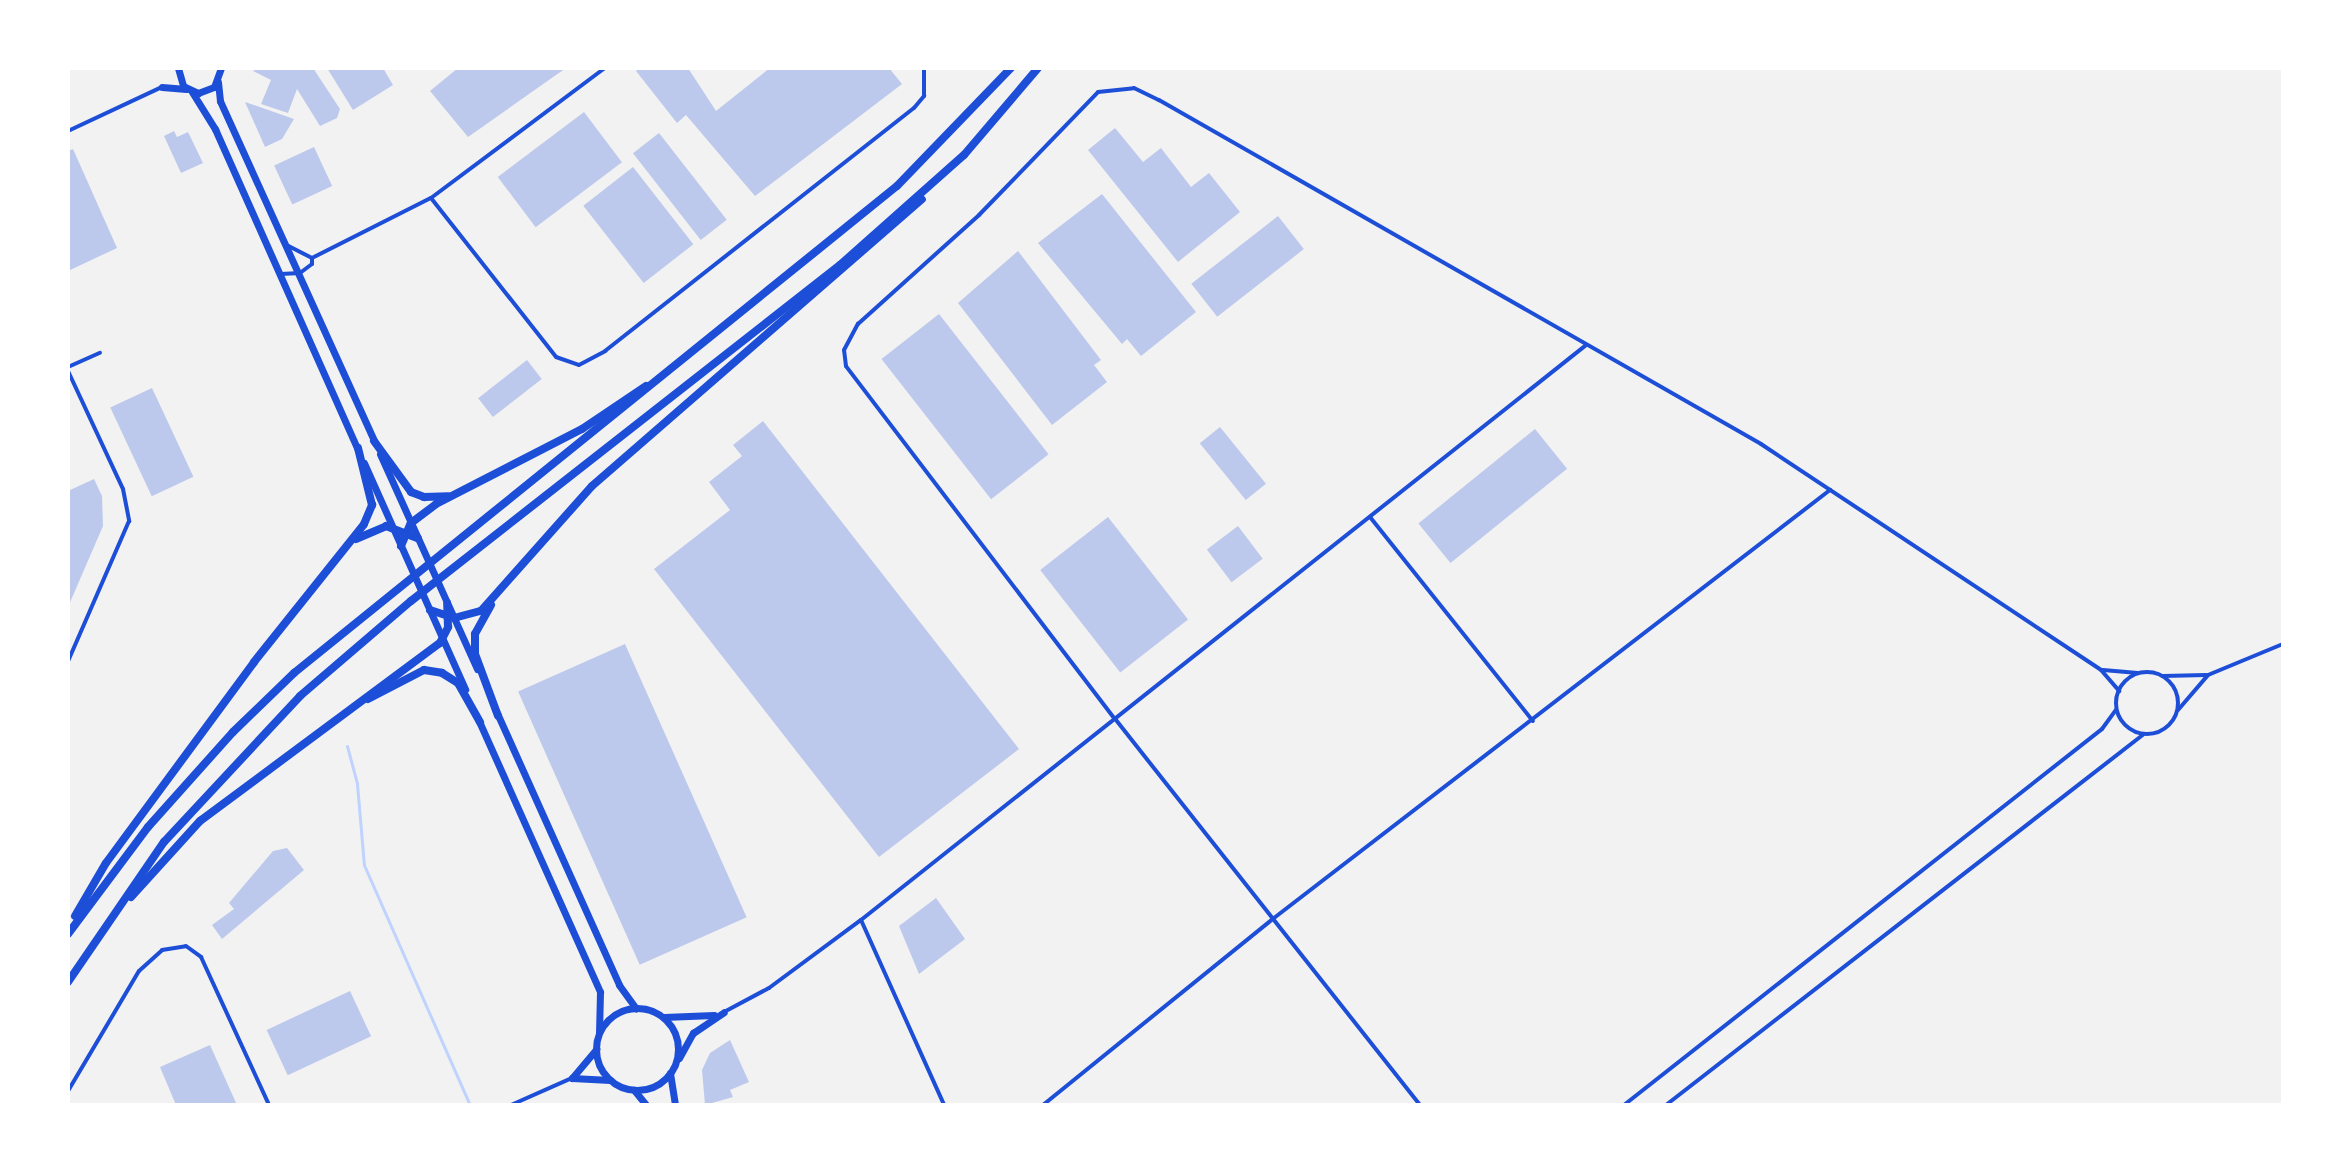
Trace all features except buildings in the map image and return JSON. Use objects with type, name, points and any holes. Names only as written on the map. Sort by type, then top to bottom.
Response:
[{"type":"highway","points":[[68,934],[148,827],[233,732],[327,645],[696,351],[897,186],[1011,68]]},
{"type":"highway","points":[[430,610],[469,618],[496,596],[592,486],[835,279],[964,155],[1038,68]]},
{"type":"highway","points":[[162,87],[177,71],[215,129],[600,992],[596,1049],[572,1078]]},
{"type":"highway","points":[[162,87],[204,92],[221,73]]},
{"type":"highway","points":[[221,73],[220,101],[619,985],[636,1008]]},
{"type":"highway","points":[[68,982],[164,842],[230,766],[300,696],[411,601],[840,265],[964,155]]},
{"type":"highway","points":[[401,546],[411,523],[452,495],[582,429],[696,351]]},
{"type":"highway","points":[[374,441],[411,492],[424,497],[452,495]]},
{"type":"highway","points":[[68,927],[106,863],[254,662],[353,541],[372,505],[358,448]]},
{"type":"highway","points":[[353,541],[371,530],[393,528],[418,538]]},
{"type":"highway","points":[[496,596],[475,634],[475,654],[498,716]]},
{"type":"highway","points":[[106,924],[200,821],[319,728],[443,638],[451,616]]},
{"type":"highway","points":[[319,728],[424,670],[458,683],[480,722]]},
{"type":"highway","points":[[599,1032],[614,1014],[636,1008],[664,1017],[707,1018],[724,1012]]},
{"type":"highway","points":[[634,1090],[654,1086],[670,1073],[693,1033],[724,1012]]},
{"type":"highway","points":[[664,1017],[677,1038],[676,1062]]},
{"type":"highway","points":[[596,1049],[610,1080]]},
{"type":"highway","points":[[670,1073],[675,1105]]},
{"type":"highway","points":[[572,1078],[610,1080],[634,1090],[646,1105]]},
{"type":"street","points":[[281,274],[309,269],[312,258],[431,198],[605,68]]},
{"type":"street","points":[[431,198],[556,357],[579,365],[639,325],[914,108],[924,96],[924,68]]},
{"type":"street","points":[[1420,1105],[858,388],[843,357],[858,324],[979,215],[1083,103],[1098,92],[1122,86],[1159,100],[1761,444],[2101,670],[2119,691]]},
{"type":"street","points":[[68,131],[162,87]]},
{"type":"street","points":[[287,245],[312,258]]},
{"type":"street","points":[[724,1012],[769,988],[861,920],[1585,346]]},
{"type":"street","points":[[68,661],[129,521],[123,489],[68,369],[100,353]]},
{"type":"street","points":[[1043,1105],[1274,918],[1830,490]]},
{"type":"street","points":[[1370,517],[1533,721]]},
{"type":"street","points":[[2101,670],[2162,676],[2208,675],[2283,644]]},
{"type":"street","points":[[1624,1105],[2102,729],[2116,710],[2119,691],[2141,673]]},
{"type":"street","points":[[1666,1105],[2144,734],[2164,729],[2208,675]]},
{"type":"street","points":[[2162,676],[2175,692],[2177,712]]},
{"type":"street","points":[[2116,710],[2126,727],[2144,734]]},
{"type":"street","points":[[861,920],[944,1105]]},
{"type":"street","points":[[68,1091],[139,971],[162,950],[186,946],[201,957],[269,1105]]},
{"type":"street","points":[[511,1105],[572,1078]]},
{"type":"waterway","points":[[347,746],[357,784],[364,865],[470,1105]]}]
